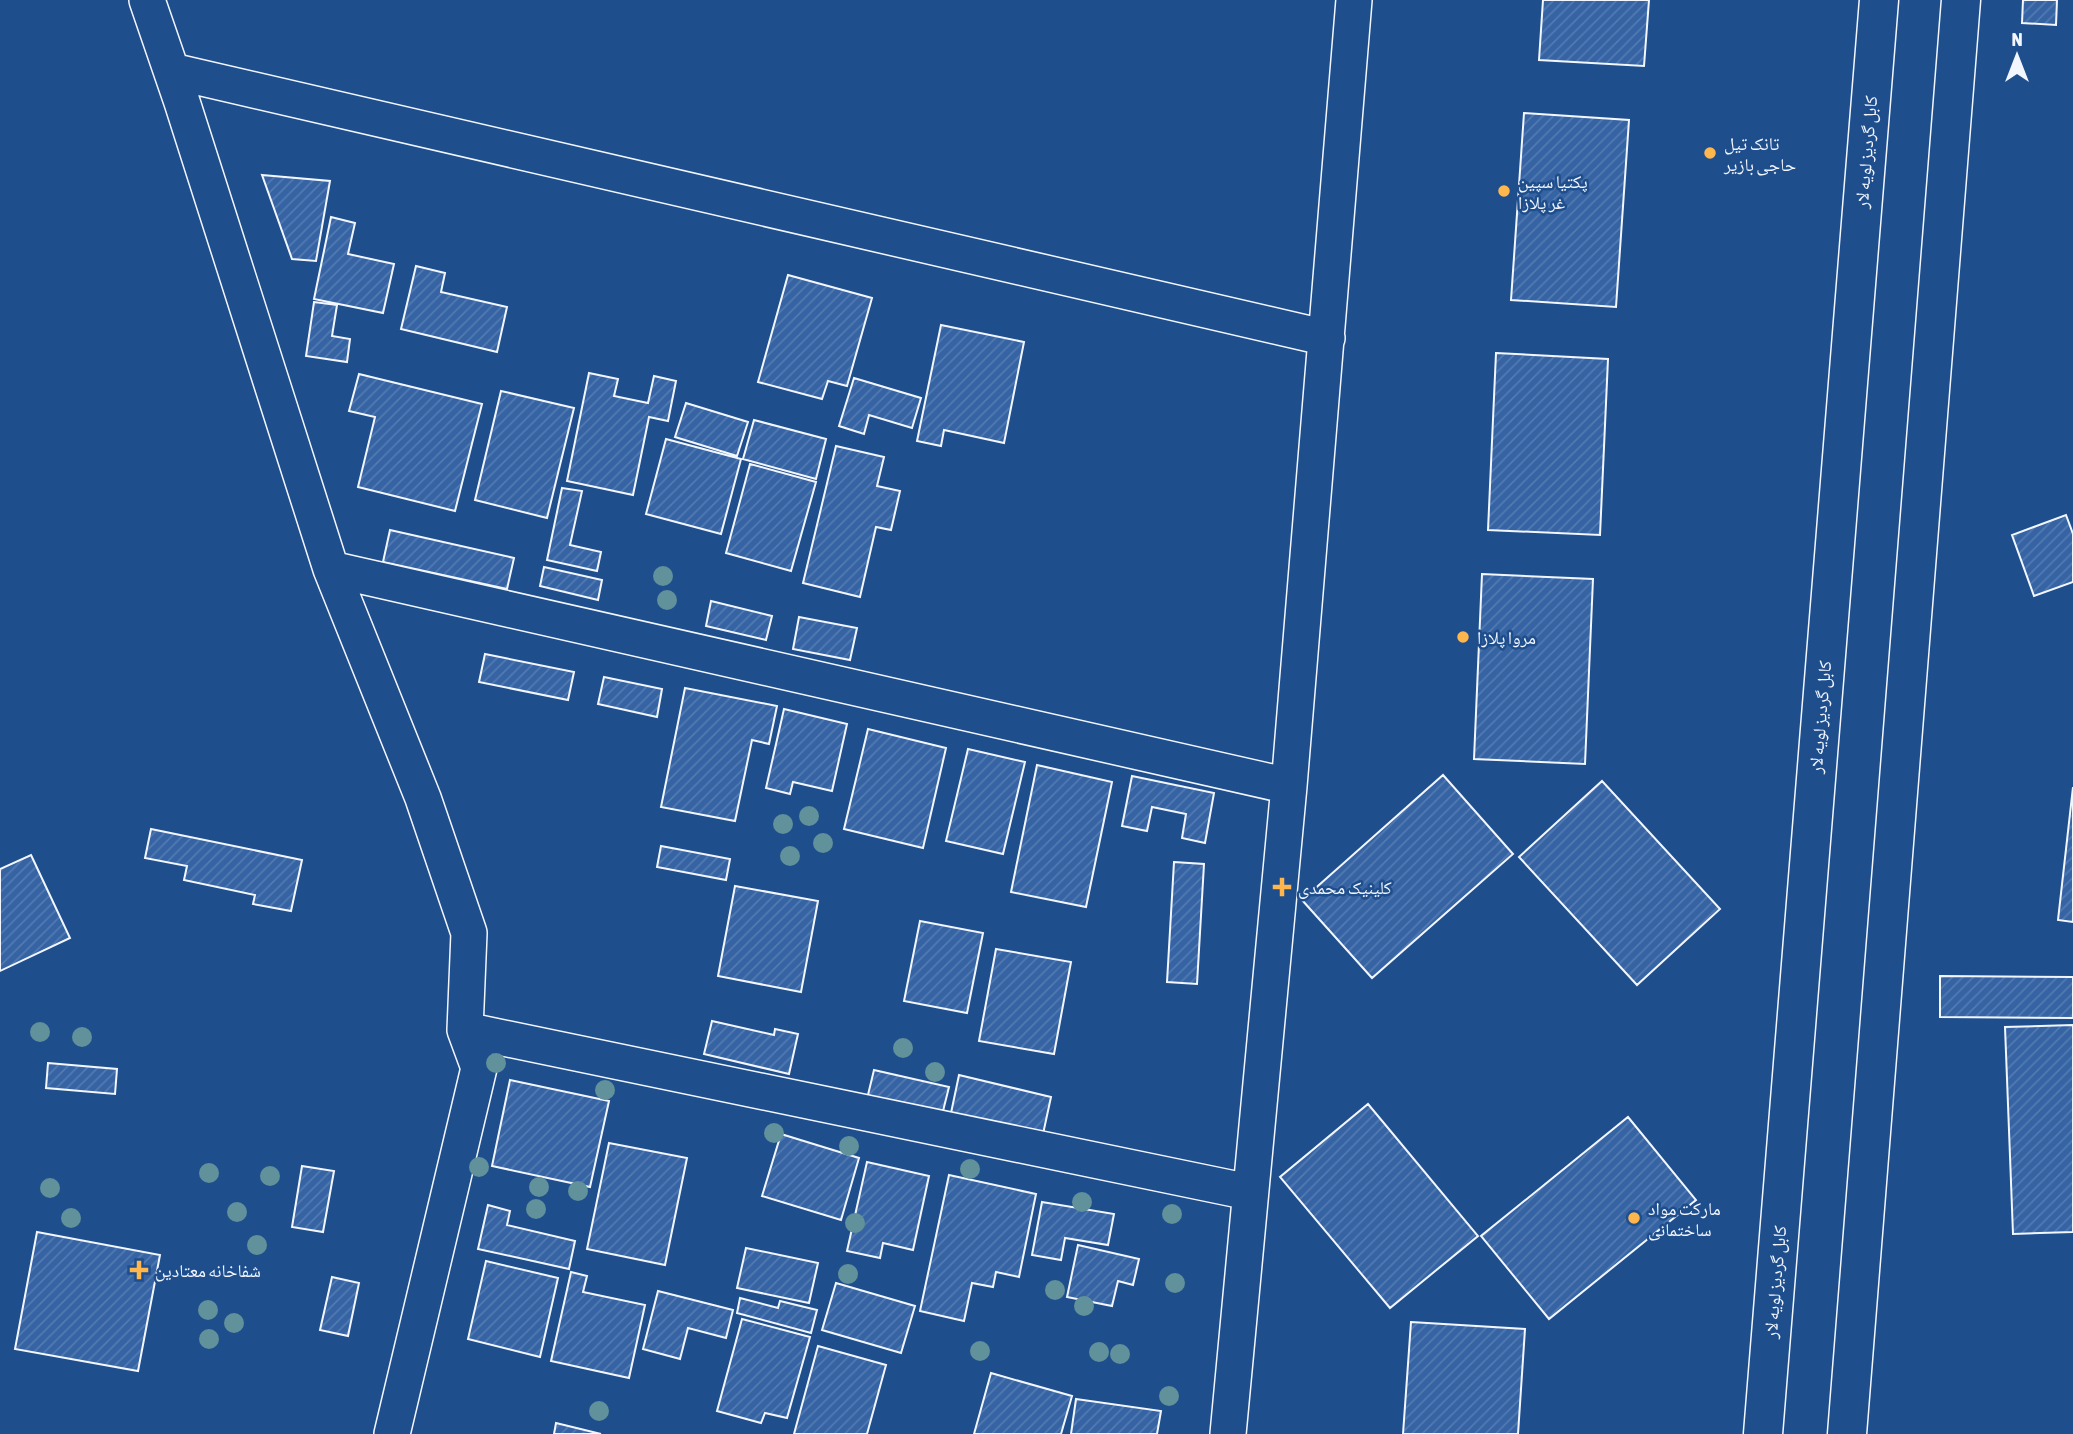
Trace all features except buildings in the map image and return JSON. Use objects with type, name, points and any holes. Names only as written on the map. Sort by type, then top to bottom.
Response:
[{"type":"highway","name":"کابل گردیز لویه لار","points":[[1763,1434],[1879,0]]},
{"type":"highway","points":[[1847,1434],[1961,0]]},
{"type":"street","points":[[147,0],[331,569],[423,798],[469,933],[465,1030],[479,1068],[392,1434]]},
{"type":"street","points":[[1228,1434],[1289,786],[1354,0]]},
{"type":"street","points":[[172,71],[1327,338]]},
{"type":"street","points":[[331,569],[1289,786]]},
{"type":"street","points":[[465,1030],[1249,1192]]},
{"type":"place","name":"تانک تیل حاجی بازیر","points":[[1710,153]]},
{"type":"place","name":"پکتیا سپین غر پلازا","points":[[1504,191]]},
{"type":"place","name":"مروا پلازا","points":[[1463,637]]},
{"type":"place","name":"کلینیک محمدی","points":[[1282,887]]},
{"type":"place","name":"مارکت مواد ساختمانی","points":[[1634,1218]]},
{"type":"place","name":"شفاخانه معتادین","points":[[139,1270]]}]
